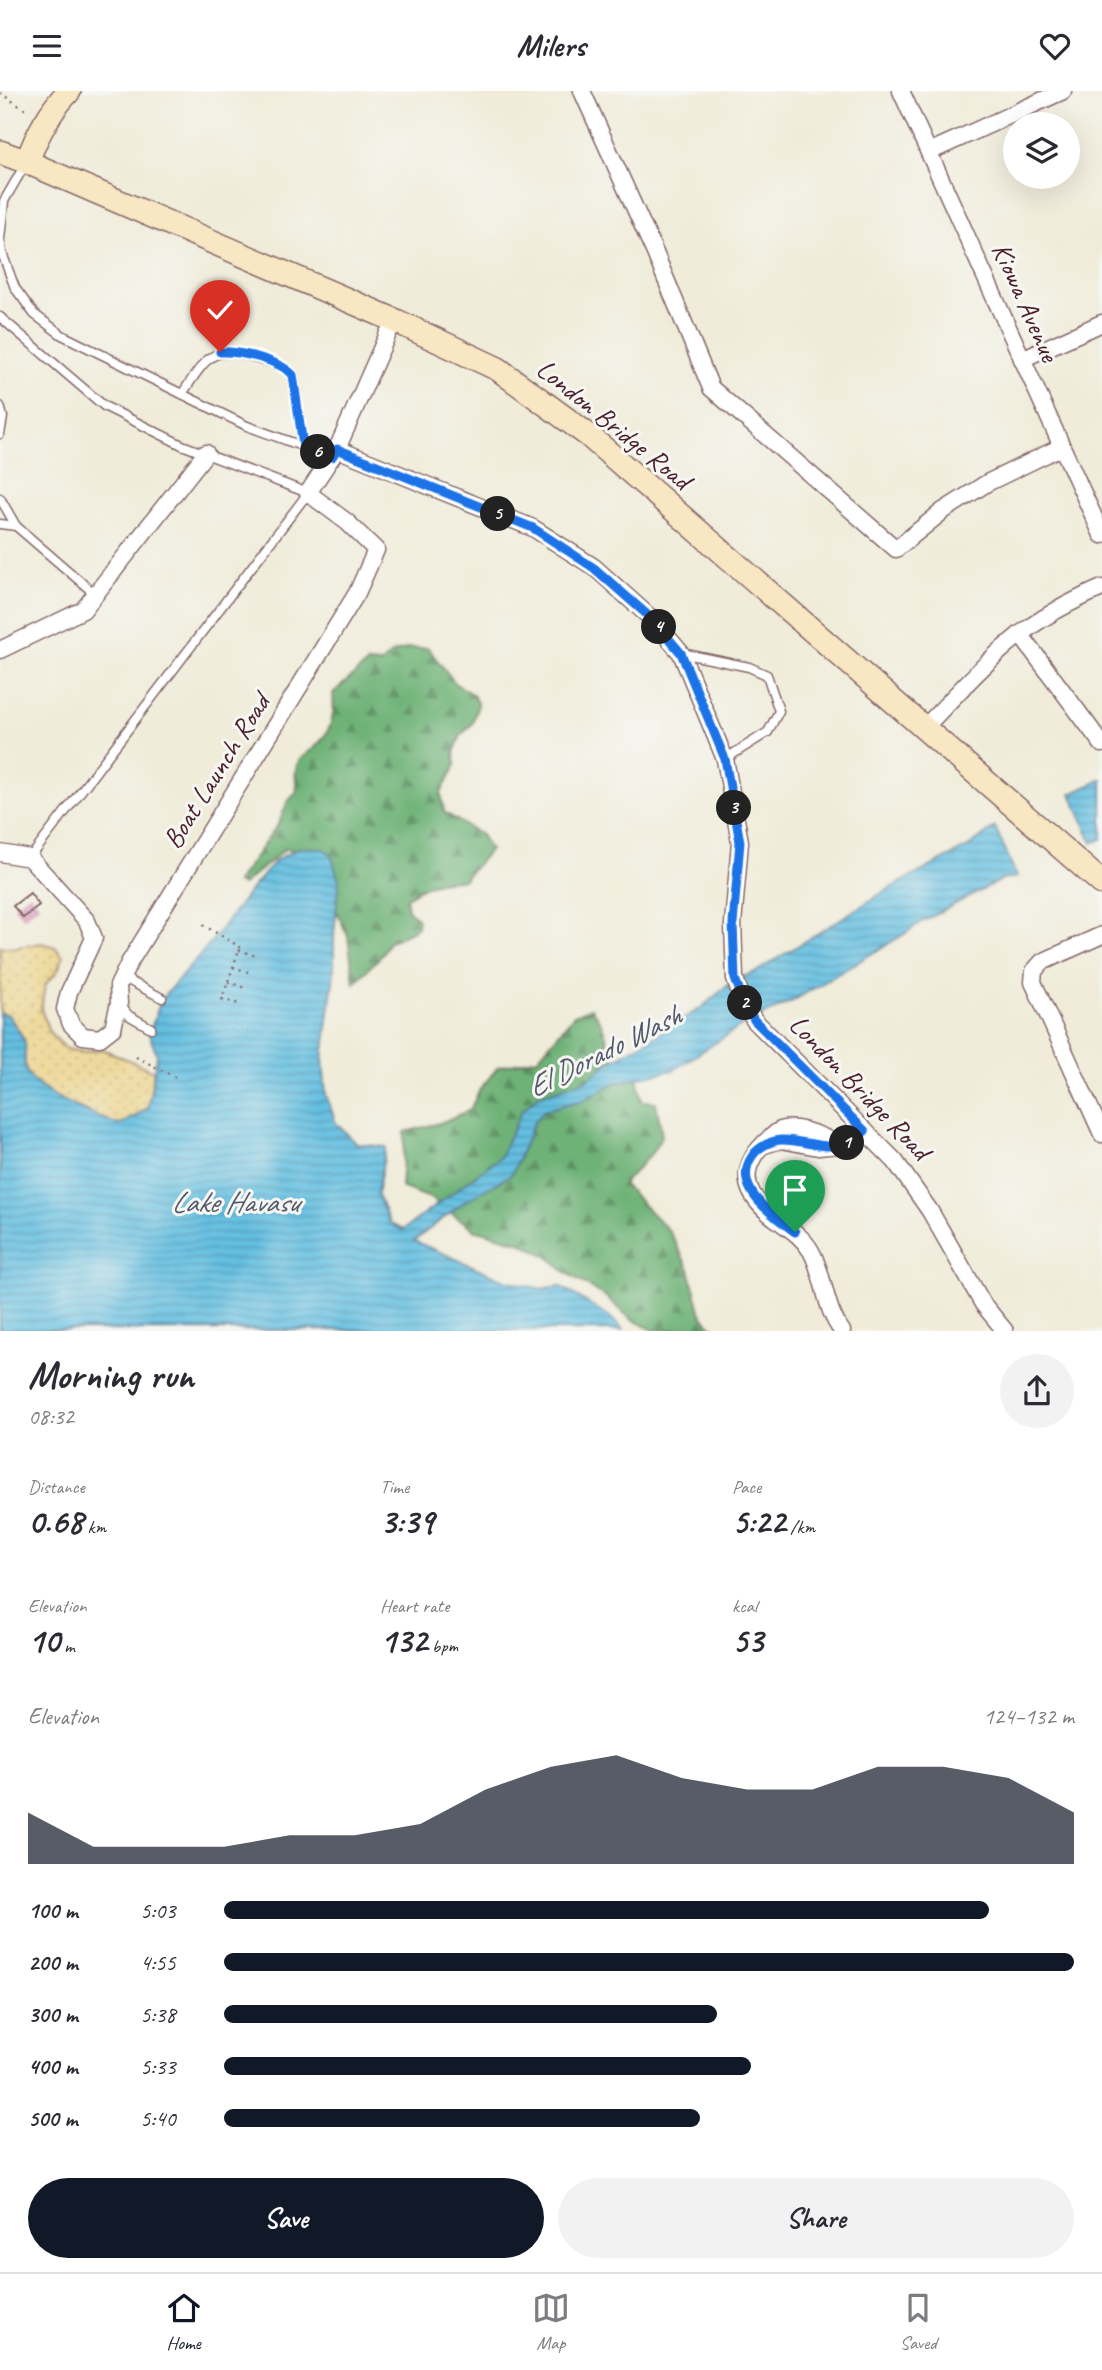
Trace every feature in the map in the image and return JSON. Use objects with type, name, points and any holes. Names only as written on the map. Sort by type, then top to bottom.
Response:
[{"type":"street","points":[[27,162],[40,130],[54,107],[69,91]]},
{"type":"street","points":[[582,91],[655,253],[711,387],[896,549],[943,511],[987,483],[1061,447]]},
{"type":"street","name":"Kiowa Avenue","points":[[901,91],[1102,535]]},
{"type":"street","points":[[929,152],[1063,91]]},
{"type":"street","name":"London Bridge Road","points":[[0,152],[394,320],[498,369],[588,435],[1102,883]]},
{"type":"street","points":[[308,493],[335,453],[394,320]]},
{"type":"street","points":[[1022,359],[1102,323]]},
{"type":"street","points":[[0,650],[83,610],[206,453]]},
{"type":"street","name":"London Bridge Road","points":[[335,453],[533,528],[594,568],[652,619],[681,653],[725,759],[740,842],[733,924],[735,979],[743,999],[754,1020],[895,1161],[930,1211],[984,1304],[1004,1331]]},
{"type":"street","name":"Boat Launch Road","points":[[30,858],[87,921],[94,938],[69,992],[65,1009],[71,1024],[83,1036],[100,1038],[113,1028],[119,1003],[118,986],[122,977],[357,593],[376,550],[347,522],[308,493]]},
{"type":"street","points":[[925,727],[988,661],[1020,634],[1064,605],[1102,588]]},
{"type":"street","points":[[1020,634],[1102,744]]},
{"type":"street","points":[[0,853],[30,858]]},
{"type":"street","points":[[1102,936],[1042,962],[1034,971],[1033,982],[1102,1134]]},
{"type":"street","points":[[1086,1098],[1102,1090]]},
{"type":"street","points":[[842,1331],[834,1319],[810,1249],[795,1232],[763,1208],[749,1187],[748,1165],[751,1157],[779,1131],[785,1129],[819,1134],[837,1145],[857,1139],[865,1131]]},
{"type":"lane","points":[[27,162],[4,201],[0,239],[9,274],[34,314],[62,335],[247,426],[303,446],[335,453]]},
{"type":"lane","points":[[0,317],[104,406],[182,445],[308,493],[30,858]]},
{"type":"lane","points":[[183,394],[200,367],[220,352],[236,352],[287,368],[293,375],[303,446]]},
{"type":"lane","points":[[0,406],[3,417],[0,434]]},
{"type":"lane","points":[[0,498],[16,526],[95,594]]},
{"type":"lane","points":[[0,524],[16,526]]},
{"type":"lane","points":[[681,653],[749,667],[767,675],[779,711],[768,732],[725,759]]},
{"type":"lane","points":[[122,977],[162,998]]},
{"type":"lane","points":[[119,1003],[128,1015],[151,1028]]},
{"type":"path","points":[[0,93],[26,110]]},
{"type":"path","points":[[204,925],[240,947],[222,999],[239,1004]]},
{"type":"path","points":[[239,950],[256,956]]},
{"type":"path","points":[[233,967],[251,973]]},
{"type":"path","points":[[228,982],[245,988]]},
{"type":"path","points":[[136,1057],[175,1077]]},
{"type":"green space","points":[[409,648],[428,648],[456,684],[473,695],[478,705],[472,724],[461,735],[454,753],[456,764],[441,793],[444,812],[481,835],[490,850],[463,880],[432,884],[406,898],[408,910],[418,919],[417,928],[389,942],[380,957],[354,983],[348,936],[311,855],[286,848],[242,885],[236,883],[279,823],[287,803],[297,791],[297,766],[328,730],[333,716],[333,693],[368,663],[380,664],[392,653]]},
{"type":"green space","points":[[591,1008],[602,1025],[616,1068],[636,1072],[642,1101],[656,1102],[662,1136],[651,1154],[623,1184],[669,1231],[689,1269],[701,1314],[715,1330],[653,1330],[631,1319],[606,1297],[564,1271],[549,1257],[522,1243],[474,1229],[430,1198],[401,1187],[405,1132],[440,1123],[470,1110],[480,1089],[498,1067],[538,1058],[574,1015]]},
{"type":"sand","points":[[42,943],[55,947],[63,957],[57,972],[45,985],[41,1009],[49,1032],[66,1049],[83,1052],[103,1049],[154,1071],[148,1108],[122,1124],[118,1125],[53,1095],[32,1079],[25,1067],[22,1036],[8,1016],[0,1013],[0,946],[12,948]]},
{"type":"water","points":[[1102,779],[1102,839],[1093,843],[1071,794]]},
{"type":"water","name":"Lake Havasu","points":[[995,827],[1017,877],[1001,880],[921,922],[794,1000],[743,1025],[673,1070],[617,1082],[584,1100],[545,1110],[534,1122],[512,1174],[467,1200],[414,1241],[505,1280],[541,1289],[560,1286],[610,1317],[623,1330],[0,1330],[0,1013],[8,1015],[22,1036],[25,1043],[26,1070],[41,1087],[66,1102],[118,1125],[129,1120],[148,1108],[157,1055],[149,1034],[162,998],[209,945],[276,860],[298,848],[321,848],[331,854],[339,881],[334,973],[323,1059],[326,1095],[336,1123],[357,1144],[386,1147],[377,1194],[390,1224],[403,1230],[500,1157],[522,1110],[538,1096],[586,1080],[607,1064],[701,1008],[735,979],[754,973],[890,888],[970,846]]},
{"type":"building","points":[[30,893],[39,905],[23,918],[13,906]]},
{"type":"route","points":[[220,352],[236,352],[287,368],[293,375],[303,446],[332,457],[337,449],[533,528],[594,568],[652,619],[681,653],[725,759],[740,842],[733,924],[735,979],[754,1020],[865,1131],[849,1143],[837,1145],[818,1147],[780,1140],[764,1145],[751,1157],[746,1174],[753,1195],[763,1208],[795,1232]]},
{"type":"water label","name":"El Dorado Wash","points":[[604,1051]]}]
